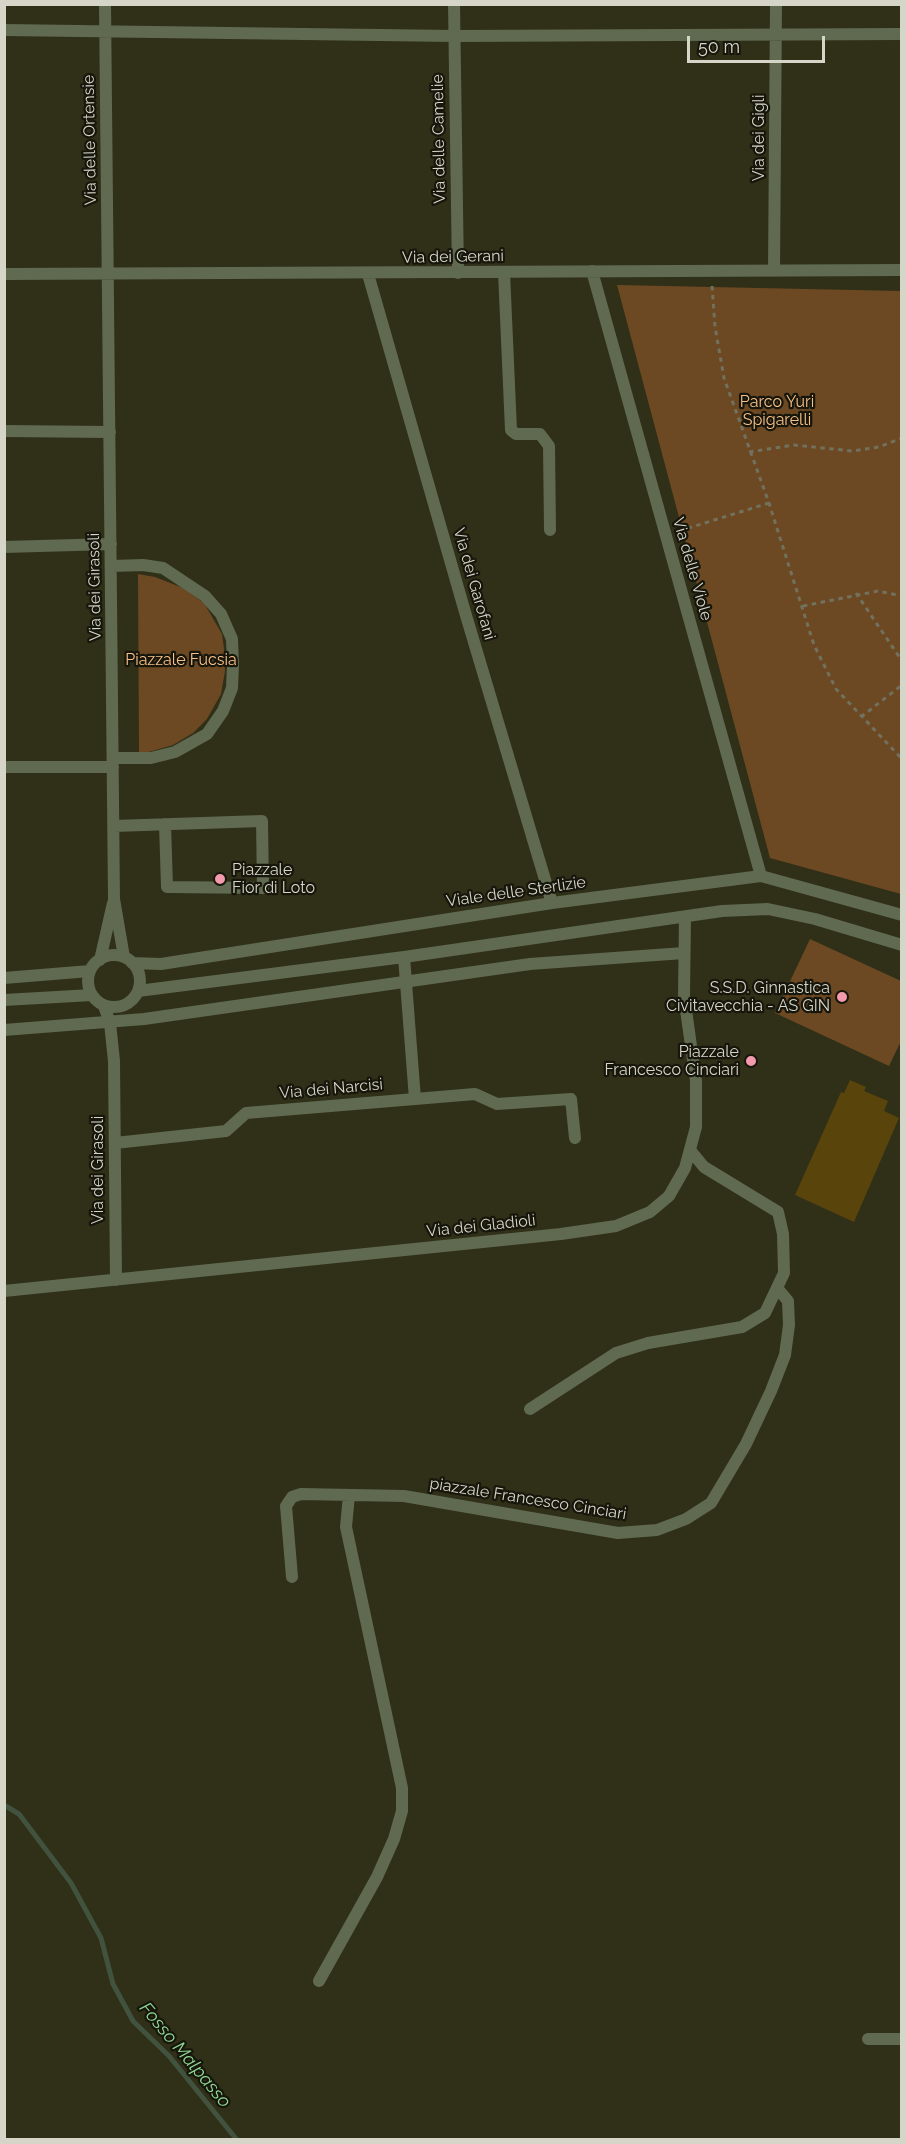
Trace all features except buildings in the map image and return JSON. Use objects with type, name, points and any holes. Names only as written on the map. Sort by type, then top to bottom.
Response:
[{"type":"street","name":"Via delle Ortensie","points":[[105,4],[108,274]]},
{"type":"street","name":"Via delle Camelie","points":[[454,4],[458,273]]},
{"type":"street","name":"Via dei Gigli","points":[[774,271],[776,4]]},
{"type":"street","points":[[4,30],[454,36],[902,34]]},
{"type":"street","name":"Via dei Gerani","points":[[4,274],[902,270]]},
{"type":"street","name":"Via delle Viole","points":[[592,271],[761,876]]},
{"type":"street","points":[[504,272],[511,430],[516,434],[540,435],[549,446],[550,530]]},
{"type":"street","name":"Via dei Girasoli","points":[[100,960],[114,899],[108,274]]},
{"type":"street","name":"Via dei Garofani","points":[[368,274],[461,601],[552,903]]},
{"type":"street","points":[[4,431],[110,432]]},
{"type":"street","points":[[4,547],[111,544]]},
{"type":"street","points":[[4,767],[113,762],[151,758],[175,752],[207,734],[223,711],[232,688],[233,665],[232,639],[221,614],[205,596],[163,568],[142,565],[112,566]]},
{"type":"street","points":[[114,826],[165,824],[262,821],[263,888],[166,887],[165,824]]},
{"type":"street","name":"Viale delle Sterlizie","points":[[128,960],[161,964],[552,903],[761,876],[902,915]]},
{"type":"street","name":"Via dei Girasoli","points":[[114,899],[128,960]]},
{"type":"street","points":[[138,991],[138,971],[128,960],[114,955],[100,960],[90,971],[88,981],[92,995],[104,1006],[125,1005],[138,991],[404,957],[722,911],[768,909],[815,919],[902,945]]},
{"type":"street","name":"Via dei Gladioli","points":[[4,1291],[346,1258],[616,1226],[650,1212],[669,1196],[685,1168],[696,1127],[696,1081],[684,996],[685,917]]},
{"type":"street","points":[[4,1030],[115,1022],[530,964],[684,953]]},
{"type":"street","points":[[404,957],[415,1099]]},
{"type":"street","points":[[4,978],[90,971]]},
{"type":"street","points":[[4,1000],[92,995]]},
{"type":"street","name":"Via dei Girasoli","points":[[116,1280],[115,1022],[125,1005]]},
{"type":"street","name":"Via dei Girasoli","points":[[104,1006],[115,1022]]},
{"type":"street","name":"Via dei Narcisi","points":[[115,1143],[226,1131],[246,1113],[475,1094],[497,1104],[572,1100],[575,1138]]},
{"type":"street","points":[[530,1409],[616,1353],[648,1343],[742,1326],[765,1313],[784,1273],[783,1234],[778,1212],[704,1167],[690,1150]]},
{"type":"street","name":"piazzale Francesco Cinciari","points":[[292,1577],[286,1506],[292,1497],[320,1492],[404,1496],[618,1533],[657,1530],[686,1519],[711,1503],[746,1444],[771,1391],[785,1354],[789,1325],[788,1301],[778,1289]]},
{"type":"street","points":[[319,1981],[377,1877],[394,1839],[402,1811],[402,1788],[346,1527],[349,1495]]},
{"type":"street","points":[[868,2039],[902,2039]]},
{"type":"path","points":[[711,271],[715,327],[724,378],[769,503],[803,606],[813,645],[832,680],[860,717],[902,759]]},
{"type":"path","points":[[749,452],[794,445],[852,451],[879,447],[902,438]]},
{"type":"path","points":[[665,535],[769,503]]},
{"type":"path","points":[[803,606],[856,593],[878,591],[902,596]]},
{"type":"path","points":[[856,593],[902,661]]},
{"type":"path","points":[[860,717],[902,685]]},
{"type":"green space","name":"Parco Yuri Spigarelli","points":[[617,285],[901,291],[901,894],[770,858]]},
{"type":"green space","name":"Piazzale Fucsia","points":[[138,574],[155,577],[183,588],[204,603],[222,634],[225,671],[221,694],[207,719],[193,733],[173,745],[145,753],[139,753]]},
{"type":"green space","name":"S.S.D. Ginnastica Civitavecchia - AS GIN","points":[[810,939],[901,981],[901,1041],[889,1066],[775,1013]]},
{"type":"waterway","name":"Fosso Malpasso","points":[[4,1805],[19,1814],[71,1883],[101,1938],[113,1984],[133,2021],[169,2056],[237,2140]]},
{"type":"place","name":"Piazzale Fior di Loto","points":[[220,879]]},
{"type":"place","name":"S.S.D. Ginnastica Civitavecchia - AS GIN","points":[[842,997]]},
{"type":"place","name":"Piazzale Francesco Cinciari","points":[[751,1061]]}]
